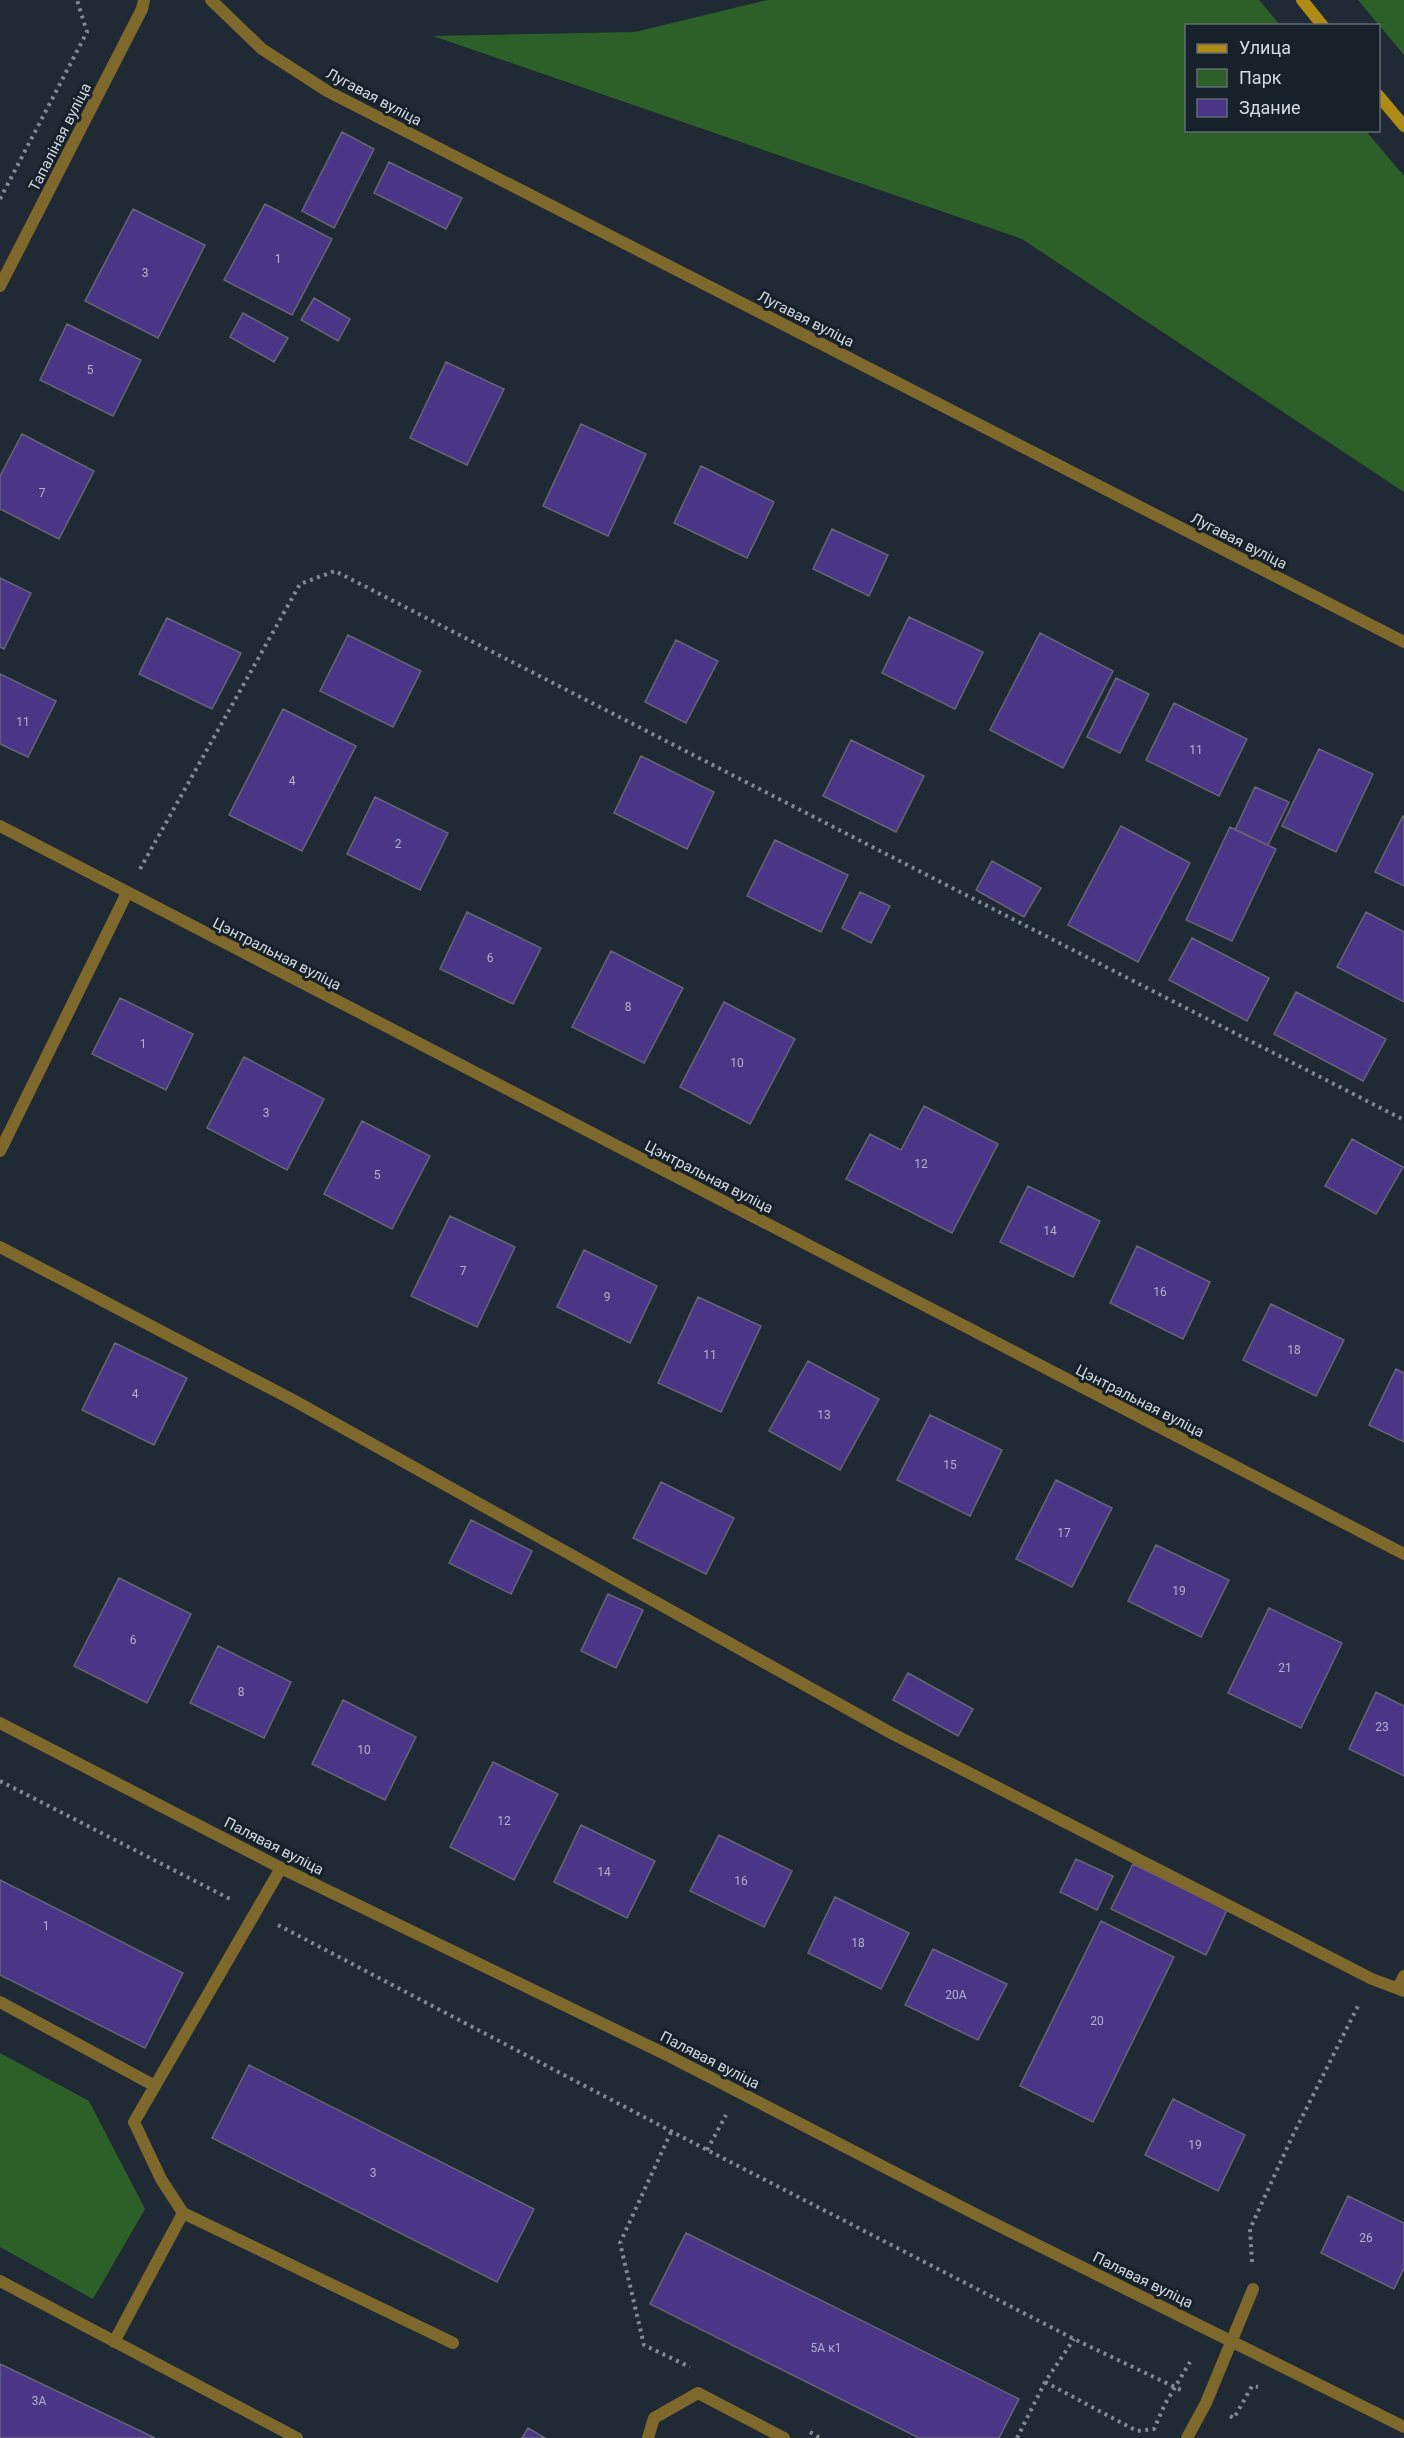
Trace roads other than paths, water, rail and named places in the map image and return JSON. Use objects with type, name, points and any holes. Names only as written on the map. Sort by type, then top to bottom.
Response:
[{"type":"street","name":"Тапаліная вуліца","points":[[0,286],[142,9],[144,0]]},
{"type":"street","name":"Лугавая вуліца","points":[[211,0],[262,49],[327,91],[1404,642]]},
{"type":"street","points":[[1302,0],[1321,24]]},
{"type":"street","points":[[1380,97],[1404,126]]},
{"type":"street","name":"Цэнтральная вуліца","points":[[0,826],[1404,1554]]},
{"type":"street","points":[[0,1151],[127,893]]},
{"type":"street","points":[[0,1247],[293,1400],[891,1733],[1372,1979],[1401,1990],[1404,1976]]},
{"type":"street","name":"Палявая вуліца","points":[[0,1724],[281,1868],[663,2053],[981,2217],[1404,2427]]},
{"type":"street","points":[[281,1868],[134,2122],[161,2179],[183,2212],[453,2343]]},
{"type":"street","points":[[0,2002],[155,2086]]},
{"type":"street","points":[[114,2342],[183,2212]]},
{"type":"street","points":[[0,2281],[297,2438]]},
{"type":"street","points":[[1187,2438],[1206,2403],[1253,2289]]},
{"type":"street","points":[[648,2438],[654,2418],[698,2393],[784,2438]]}]
